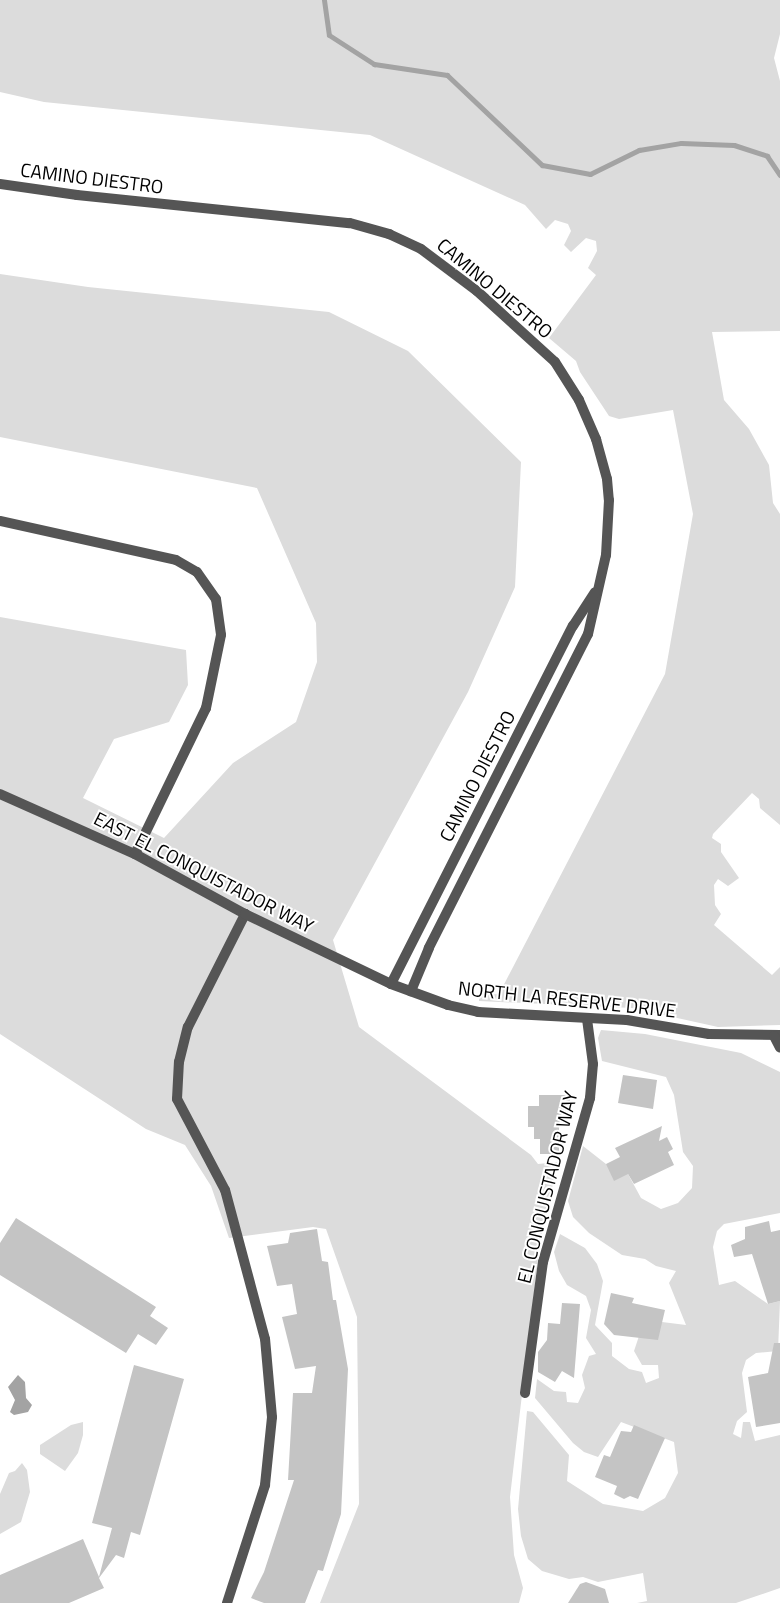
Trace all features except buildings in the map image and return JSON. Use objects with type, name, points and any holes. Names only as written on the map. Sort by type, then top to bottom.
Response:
[{"type":"street","name":"CAMINO DIESTRO","points":[[0,184],[96,198],[350,223],[389,234],[421,249],[451,269],[554,362],[579,400],[596,439],[607,478],[608,530],[588,634],[447,913],[411,991]]},
{"type":"street","points":[[0,521],[176,560],[197,572],[216,599],[221,635],[206,708],[194,739],[135,854]]},
{"type":"street","name":"CAMINO DIESTRO","points":[[390,984],[573,626],[598,587]]},
{"type":"street","name":"EAST EL CONQUISTADOR WAY","points":[[0,794],[135,854],[245,914],[390,984]]},
{"type":"street","points":[[227,1603],[265,1485],[272,1416],[265,1339],[225,1190],[177,1099],[179,1062],[188,1027],[245,914]]},
{"type":"street","name":"NORTH LA RESERVE DRIVE","points":[[390,984],[478,1012],[627,1020],[709,1034],[777,1036],[780,1048]]},
{"type":"street","name":"EL CONQUISTADOR WAY","points":[[525,1393],[543,1262],[590,1098],[593,1064],[587,1019]]},
{"type":"shaded area","points":[[0,0],[780,0],[780,34],[774,58],[780,81],[780,331],[712,332],[724,400],[749,429],[769,465],[773,503],[780,514],[780,825],[760,808],[759,799],[752,793],[713,834],[712,838],[721,844],[721,852],[739,878],[728,886],[718,879],[714,885],[715,905],[721,914],[714,925],[772,975],[780,967],[780,1025],[718,1027],[632,1008],[479,1001],[479,995],[499,994],[665,674],[693,514],[673,410],[619,419],[609,416],[580,372],[576,361],[549,338],[596,275],[588,268],[597,251],[596,241],[586,238],[571,252],[564,245],[571,231],[568,224],[555,220],[546,229],[525,205],[370,135],[44,102],[0,92]]},
{"type":"shaded area","points":[[0,274],[88,287],[329,312],[408,351],[521,462],[515,587],[468,692],[333,940],[359,1027],[531,1155],[538,1164],[558,1162],[540,1241],[510,1497],[514,1555],[523,1588],[519,1603],[320,1603],[359,1504],[357,1317],[326,1229],[313,1227],[229,1238],[211,1186],[185,1145],[146,1129],[0,1034],[0,617],[186,650],[188,685],[169,722],[114,739],[83,798],[164,838],[233,763],[296,722],[317,662],[316,623],[257,488],[0,437]]},
{"type":"shaded area","points":[[601,1030],[645,1034],[741,1053],[780,1072],[780,1213],[724,1224],[717,1231],[713,1247],[719,1285],[735,1281],[768,1304],[780,1301],[778,1351],[756,1353],[746,1360],[742,1373],[747,1412],[737,1421],[733,1434],[741,1438],[743,1422],[750,1422],[755,1441],[780,1435],[780,1588],[736,1603],[637,1603],[647,1601],[643,1573],[598,1582],[583,1577],[569,1579],[542,1571],[528,1559],[521,1536],[518,1509],[527,1411],[533,1412],[569,1455],[567,1481],[603,1504],[643,1511],[665,1498],[678,1473],[674,1442],[621,1422],[598,1457],[584,1452],[573,1443],[535,1398],[537,1379],[554,1391],[566,1392],[567,1402],[578,1403],[585,1388],[582,1375],[589,1356],[596,1354],[586,1338],[591,1310],[586,1296],[567,1285],[559,1271],[554,1252],[560,1234],[585,1248],[597,1264],[603,1281],[595,1325],[612,1343],[612,1356],[629,1369],[642,1372],[646,1383],[659,1378],[658,1365],[642,1365],[634,1351],[639,1336],[662,1322],[686,1325],[669,1283],[676,1271],[656,1266],[645,1259],[622,1255],[589,1233],[573,1217],[568,1201],[583,1146],[606,1164],[628,1174],[641,1198],[661,1209],[678,1203],[692,1188],[693,1166],[683,1152],[674,1095],[666,1077],[602,1061],[598,1038]]},
{"type":"shaded area","points":[[18,1375],[25,1382],[26,1398],[32,1405],[28,1412],[14,1415],[10,1412],[15,1400],[8,1387]]},
{"type":"shaded area","points":[[83,1422],[83,1435],[78,1453],[65,1471],[40,1454],[40,1445],[71,1425]]},
{"type":"shaded area","points":[[22,1463],[27,1470],[30,1492],[21,1522],[0,1534],[0,1494],[9,1473],[15,1471]]},
{"type":"waterway","points":[[324,0],[329,35],[374,64],[447,75],[542,165],[590,174],[639,150],[681,143],[734,145],[767,156],[780,175]]}]
